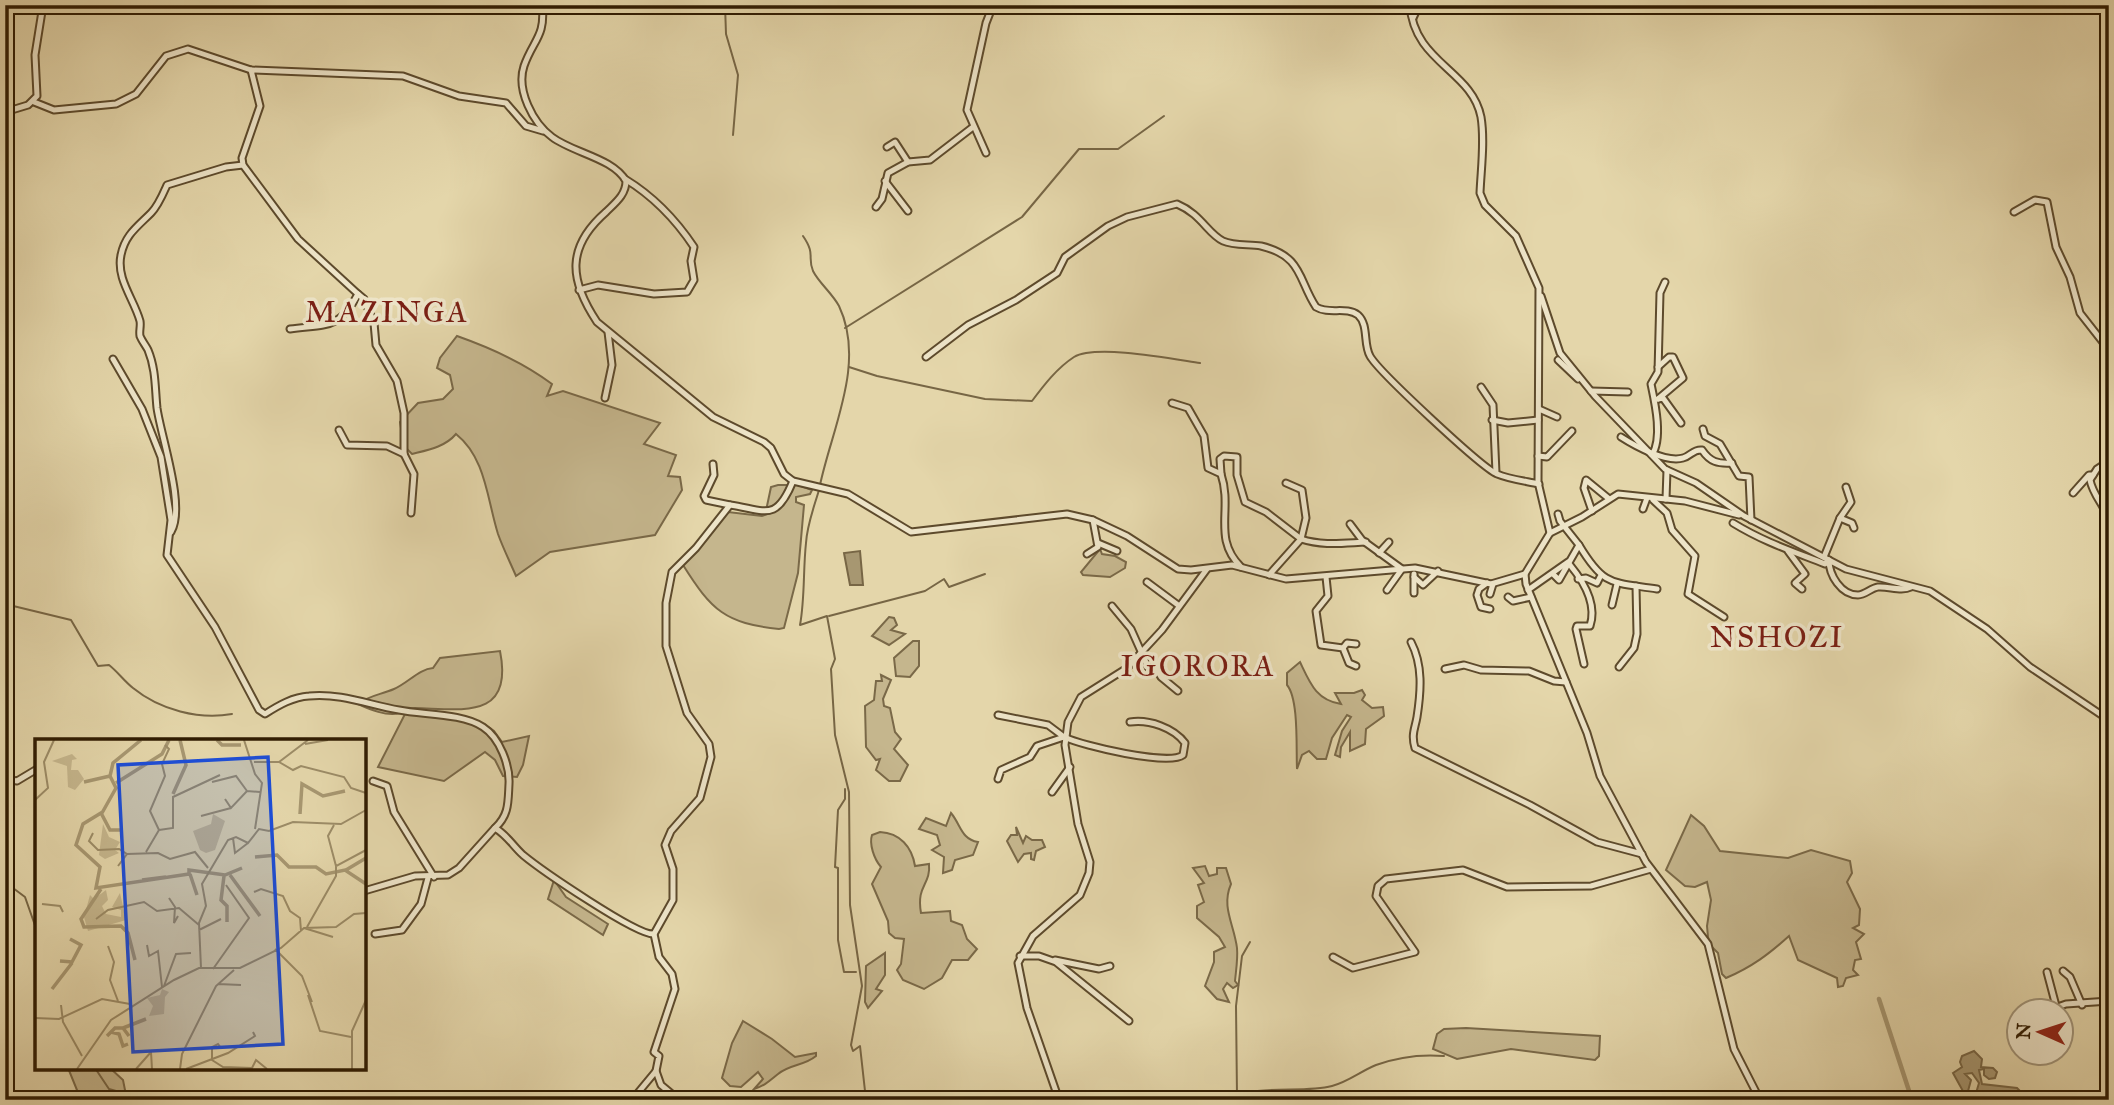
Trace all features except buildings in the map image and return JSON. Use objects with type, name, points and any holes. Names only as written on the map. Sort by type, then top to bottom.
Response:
[{"type":"street","points":[[34,102],[37,96],[35,55],[43,5]]},
{"type":"street","points":[[542,5],[543,31],[523,69],[523,82],[532,113],[544,131]]},
{"type":"street","points":[[986,153],[967,110],[986,23],[993,5]]},
{"type":"street","points":[[1410,5],[1410,23],[1429,52],[1469,91],[1481,115],[1480,193],[1485,205],[1516,236],[1539,288],[1560,353],[1591,391],[1652,455],[1667,470],[1696,483],[1744,516],[1826,559],[1855,572],[1930,591],[1980,623],[2027,665],[2109,720]]},
{"type":"street","points":[[1410,23],[1419,5]]},
{"type":"street","points":[[5,112],[34,102],[54,110],[116,104],[136,94],[166,56],[180,50],[199,51],[251,70],[403,76],[458,96],[506,103],[526,126],[544,131],[613,168],[664,209],[694,247],[691,261],[694,280],[687,292],[654,294],[598,285],[579,290]]},
{"type":"street","points":[[251,70],[260,106],[242,158],[243,165],[298,239],[364,299],[374,323],[376,345],[397,381],[404,413],[404,454],[414,474],[411,513]]},
{"type":"street","points":[[876,207],[883,199],[888,173],[908,162],[930,160],[973,127]]},
{"type":"street","points":[[887,146],[895,142],[908,162]]},
{"type":"street","points":[[168,538],[176,524],[177,507],[170,479],[169,452],[162,433],[149,351],[140,335],[140,322],[120,269],[121,253],[125,239],[139,222],[152,212],[167,185],[226,167],[243,165]]},
{"type":"street","points":[[625,178],[626,186],[621,198],[584,236],[576,262],[579,290],[597,322],[607,331],[713,417],[771,448],[784,474],[793,481],[837,491],[874,508],[911,533],[1067,514],[1093,520],[1127,536],[1178,569],[1207,569],[1232,565],[1286,579],[1325,577],[1358,570],[1415,568],[1490,583]]},
{"type":"street","points":[[885,181],[908,211]]},
{"type":"street","points":[[2014,212],[2035,200],[2047,202],[2056,247],[2070,277],[2080,313],[2109,350]]},
{"type":"street","points":[[926,357],[968,325],[1016,300],[1057,273],[1065,257],[1108,226],[1127,217],[1177,204],[1196,213],[1223,241],[1262,246],[1283,254],[1301,274],[1313,302],[1321,311],[1348,311],[1357,315],[1364,325],[1371,358],[1470,454],[1496,473],[1523,483],[1539,484]]},
{"type":"street","points":[[1652,455],[1655,450],[1657,400],[1649,391],[1658,367],[1660,293],[1665,282]]},
{"type":"street","points":[[1539,288],[1539,484],[1550,533]]},
{"type":"street","points":[[290,330],[337,323],[350,310],[358,294]]},
{"type":"street","points":[[605,398],[612,365],[607,331]]},
{"type":"street","points":[[1657,400],[1683,378],[1673,357],[1669,356],[1658,367]]},
{"type":"street","points":[[113,359],[142,409],[161,457],[171,520],[167,555],[215,627],[248,694],[265,714],[294,698],[311,695],[356,698],[400,711],[434,713],[484,727],[493,738],[509,771],[508,811],[459,868],[448,875],[415,876],[366,890]]},
{"type":"street","points":[[1558,360],[1583,382]]},
{"type":"street","points":[[1481,387],[1493,405],[1496,473]]},
{"type":"street","points":[[1591,391],[1628,392]]},
{"type":"street","points":[[1657,400],[1663,398],[1681,423]]},
{"type":"street","points":[[1172,403],[1188,408],[1204,436],[1208,468],[1221,474]]},
{"type":"street","points":[[1539,409],[1557,417]]},
{"type":"street","points":[[1492,420],[1508,423],[1538,420]]},
{"type":"street","points":[[1647,421],[1656,422]]},
{"type":"street","points":[[1703,429],[1705,436],[1720,444],[1739,476],[1749,477],[1751,520]]},
{"type":"street","points":[[340,430],[347,444],[387,446],[404,454]]},
{"type":"street","points":[[1538,456],[1547,457],[1572,430]]},
{"type":"street","points":[[1621,437],[1652,455],[1683,458],[1697,449],[1719,464],[1732,463]]},
{"type":"street","points":[[1243,570],[1226,549],[1224,541],[1227,506],[1220,459],[1224,456],[1237,457],[1237,475],[1245,502],[1266,512],[1301,539],[1322,546],[1335,542],[1366,542]]},
{"type":"street","points":[[2109,461],[2090,480],[2099,506],[2107,512],[2109,521]]},
{"type":"street","points":[[713,464],[714,475],[704,496],[706,500],[756,513],[768,511],[786,498],[793,481]]},
{"type":"street","points":[[1665,499],[1667,470]]},
{"type":"street","points":[[2073,493],[2089,475],[2094,475]]},
{"type":"street","points":[[1593,520],[1584,488],[1586,480],[1608,498]]},
{"type":"street","points":[[1269,575],[1301,539],[1306,518],[1302,490],[1286,483]]},
{"type":"street","points":[[1733,523],[1764,542],[1825,564],[1840,518],[1851,502],[1846,487]]},
{"type":"street","points":[[1490,609],[1481,607],[1477,595],[1479,589],[1490,583],[1517,579],[1525,575],[1550,533],[1618,494],[1696,503],[1744,516]]},
{"type":"street","points":[[1643,509],[1644,499]]},
{"type":"street","points":[[1644,499],[1667,513],[1672,530],[1695,556],[1688,594],[1724,617]]},
{"type":"street","points":[[632,1100],[656,1071],[659,1056],[654,1052],[675,989],[672,974],[659,957],[654,934],[673,900],[673,869],[665,845],[671,831],[700,798],[711,757],[709,744],[687,713],[666,646],[666,603],[672,572],[696,548],[730,505]]},
{"type":"street","points":[[1598,506],[1604,510]]},
{"type":"street","points":[[1558,514],[1564,527],[1600,577],[1617,584],[1657,589]]},
{"type":"street","points":[[1840,518],[1852,523],[1854,528]]},
{"type":"street","points":[[1087,554],[1098,547],[1093,520]]},
{"type":"street","points":[[1349,524],[1366,542],[1402,569]]},
{"type":"street","points":[[1379,553],[1389,542]]},
{"type":"street","points":[[1098,543],[1117,551]]},
{"type":"street","points":[[1527,587],[1571,564],[1579,545]]},
{"type":"street","points":[[1788,551],[1805,574],[1795,583],[1801,589]]},
{"type":"street","points":[[1826,559],[1829,570],[1840,587],[1849,593],[1860,596],[1877,587],[1911,587]]},
{"type":"street","points":[[1571,564],[1590,596],[1593,610],[1590,626],[1577,626],[1576,629],[1584,664]]},
{"type":"street","points":[[1414,593],[1415,568]]},
{"type":"street","points":[[1059,1100],[1027,1008],[1020,977],[1020,956],[1032,936],[1080,895],[1090,873],[1064,737],[1072,711],[1081,697],[1126,668],[1161,630],[1207,569]]},
{"type":"street","points":[[1387,590],[1402,569]]},
{"type":"street","points":[[1414,577],[1423,586],[1437,571]]},
{"type":"street","points":[[1525,575],[1527,587],[1566,682],[1600,776],[1651,869],[1707,944],[1734,1049],[1760,1100]]},
{"type":"street","points":[[1325,577],[1328,596],[1316,611],[1318,635],[1321,645],[1343,648]]},
{"type":"street","points":[[1578,579],[1586,578],[1597,583],[1600,577]]},
{"type":"street","points":[[1517,579],[1527,587]]},
{"type":"street","points":[[1147,582],[1178,604]]},
{"type":"street","points":[[1490,583],[1490,594]]},
{"type":"street","points":[[1612,605],[1617,584]]},
{"type":"street","points":[[1619,667],[1634,648],[1637,634],[1636,586]]},
{"type":"street","points":[[1508,597],[1513,601],[1531,597]]},
{"type":"street","points":[[1112,606],[1141,649],[1148,667],[1153,672],[1157,670],[1161,677],[1178,691]]},
{"type":"street","points":[[1161,630],[1168,637]]},
{"type":"street","points":[[1411,642],[1418,658],[1420,678],[1412,737],[1415,748],[1530,804],[1597,842],[1642,854]]},
{"type":"street","points":[[1343,648],[1347,643],[1356,644]]},
{"type":"street","points":[[1343,648],[1349,663],[1356,666]]},
{"type":"street","points":[[1445,669],[1464,665],[1480,670],[1529,671],[1554,681],[1566,682]]},
{"type":"street","points":[[998,715],[1048,725],[1064,737],[1091,748],[1143,754],[1159,759],[1180,758],[1183,755],[1185,743],[1173,732],[1140,720],[1130,722]]},
{"type":"street","points":[[998,779],[1002,771],[1030,757],[1037,746],[1064,737]]},
{"type":"street","points":[[1052,792],[1070,766]]},
{"type":"street","points":[[5,779],[17,781],[35,770]]},
{"type":"street","points":[[373,781],[387,786],[394,812],[431,877],[421,904],[402,930],[375,934]]},
{"type":"street","points":[[495,828],[522,854],[588,900],[641,933],[654,934]]},
{"type":"street","points":[[1333,957],[1353,968],[1415,952],[1376,895],[1378,886],[1387,879],[1463,870],[1507,887],[1591,886],[1651,869]]},
{"type":"street","points":[[1020,956],[1099,969],[1110,966]]},
{"type":"street","points":[[1052,960],[1129,1021]]},
{"type":"street","points":[[2063,971],[2070,977],[2082,1005]]},
{"type":"street","points":[[2047,972],[2053,996]]},
{"type":"street","points":[[2076,1005],[2109,1001]]},
{"type":"street","points":[[656,1071],[661,1085],[679,1100]]},
{"type":"shaded area","points":[[457,336],[506,356],[541,376],[552,384],[547,396],[563,391],[660,423],[644,444],[676,455],[668,476],[680,477],[682,490],[655,535],[550,552],[516,576],[498,534],[480,467],[466,444],[456,434],[441,445],[412,454],[404,446],[400,422],[418,403],[443,399],[453,389],[450,375],[437,368],[440,358]]},
{"type":"shaded area","points":[[798,485],[812,490],[810,494],[796,497],[796,502],[804,505],[798,573],[784,628],[779,629],[745,623],[722,612],[703,594],[683,565],[728,512],[762,516],[773,512],[767,506],[771,487]]},
{"type":"shaded area","points":[[1100,549],[1102,554],[1115,556],[1126,562],[1125,568],[1110,577],[1083,575],[1081,572]]},
{"type":"shaded area","points":[[860,551],[863,585],[850,585],[844,553]]},
{"type":"shaded area","points":[[889,617],[894,618],[897,625],[891,630],[905,634],[889,645],[872,636]]},
{"type":"shaded area","points":[[913,641],[919,641],[919,666],[910,677],[896,676],[894,658]]},
{"type":"shaded area","points":[[500,651],[502,674],[499,690],[491,700],[480,706],[466,709],[413,708],[390,714],[358,704],[433,668],[440,658]]},
{"type":"shaded area","points":[[1300,662],[1315,689],[1325,699],[1341,704],[1335,693],[1362,690],[1365,695],[1362,700],[1372,708],[1383,707],[1384,716],[1366,729],[1365,744],[1350,751],[1350,732],[1341,747],[1340,757],[1335,755],[1342,731],[1351,717],[1347,715],[1332,738],[1326,759],[1317,759],[1309,751],[1302,755],[1297,769],[1295,712],[1287,685],[1287,673]]},
{"type":"shaded area","points":[[881,675],[891,680],[883,699],[884,706],[890,708],[895,732],[901,739],[894,749],[908,765],[900,781],[889,781],[876,770],[880,759],[876,760],[866,747],[865,706],[874,700],[876,681],[882,681]]},
{"type":"shaded area","points":[[406,712],[484,724],[494,731],[502,742],[529,736],[523,765],[517,777],[503,776],[495,760],[485,752],[444,781],[378,767]]},
{"type":"shaded area","points":[[951,813],[965,835],[978,842],[973,855],[955,860],[952,870],[943,873],[944,857],[932,850],[940,845],[937,835],[919,829],[926,818],[946,826]]},
{"type":"shaded area","points":[[1691,815],[1704,826],[1720,851],[1788,858],[1811,850],[1850,861],[1852,873],[1847,882],[1860,909],[1859,925],[1853,928],[1864,934],[1856,942],[1861,959],[1855,960],[1853,970],[1858,975],[1846,978],[1843,986],[1838,987],[1837,978],[1798,960],[1789,936],[1760,960],[1726,978],[1722,974],[1718,953],[1710,945],[1708,937],[1711,900],[1707,882],[1695,887],[1685,886],[1666,870]]},
{"type":"shaded area","points":[[1016,827],[1023,843],[1026,836],[1032,840],[1042,840],[1045,847],[1036,851],[1034,860],[1031,859],[1031,853],[1024,854],[1018,862],[1007,841],[1011,835],[1017,835]]},
{"type":"shaded area","points":[[880,832],[893,835],[904,842],[915,866],[929,864],[928,877],[920,896],[921,913],[950,911],[951,921],[962,925],[967,939],[977,949],[968,960],[952,960],[942,978],[924,989],[903,980],[897,970],[901,964],[904,939],[895,938],[889,933],[888,921],[872,884],[881,867],[876,860],[871,839],[872,835]]},
{"type":"shaded area","points":[[1205,866],[1209,876],[1217,874],[1217,868],[1226,868],[1231,884],[1227,900],[1237,948],[1235,981],[1238,985],[1233,988],[1227,983],[1223,989],[1229,1002],[1217,999],[1205,986],[1214,962],[1214,952],[1225,947],[1219,937],[1197,918],[1197,906],[1204,902],[1198,885],[1204,883],[1193,868]]},
{"type":"shaded area","points":[[554,880],[566,897],[608,924],[603,935],[548,899]]},
{"type":"shaded area","points":[[885,953],[885,975],[876,989],[882,991],[868,1008],[865,1002],[866,966]]},
{"type":"shaded area","points":[[743,1021],[795,1057],[816,1053],[816,1056],[783,1071],[754,1089],[763,1079],[758,1072],[741,1087],[730,1086],[722,1078],[732,1043]]},
{"type":"shaded area","points":[[1444,1029],[1600,1036],[1599,1056],[1595,1060],[1511,1049],[1457,1059],[1433,1049],[1437,1034]]},
{"type":"shaded area","points":[[1974,1051],[1982,1059],[1981,1067],[1993,1068],[1997,1072],[1995,1078],[1989,1079],[1984,1075],[1984,1069],[1979,1070],[1982,1084],[2017,1088],[2024,1095],[2017,1100],[2014,1095],[2006,1095],[2000,1100],[1974,1100],[1979,1083],[1972,1073],[1965,1074],[1971,1080],[1968,1091],[1964,1093],[1953,1073],[1962,1067],[1962,1056]]},
{"type":"shaded area","points":[[69,1070],[112,1070],[123,1080],[127,1100],[81,1100]]},
{"type":"waterway","points":[[725,5],[726,34],[738,75],[733,135]]},
{"type":"waterway","points":[[845,328],[1022,217],[1079,149],[1118,149],[1164,116]]},
{"type":"waterway","points":[[803,236],[809,247],[813,271],[839,306],[849,350],[844,396],[820,485]]},
{"type":"waterway","points":[[849,367],[877,376],[985,399],[1032,401],[1062,366],[1085,353],[1116,352],[1200,363]]},
{"type":"waterway","points":[[819,490],[807,536],[800,625],[827,616],[835,659],[831,669],[835,735],[849,792],[850,905],[862,986],[851,1045],[853,1051],[860,1046],[866,1100]]},
{"type":"waterway","points":[[829,616],[925,591],[944,579],[949,587],[985,574]]},
{"type":"waterway","points":[[5,604],[71,620],[98,666],[109,665],[133,688],[155,702],[180,712],[206,716],[232,714]]},
{"type":"waterway","points":[[845,789],[845,799],[838,810],[835,867],[838,868],[838,940],[844,972],[856,972]]},
{"type":"waterway","points":[[5,882],[25,897],[35,925]]},
{"type":"waterway","points":[[1237,1095],[1236,1006],[1242,956],[1250,942]]},
{"type":"waterway","points":[[1879,999],[1912,1100]]},
{"type":"waterway","points":[[1228,1100],[1266,1090],[1332,1086],[1393,1060],[1444,1056]]},
{"type":"waterway","points":[[96,1070],[109,1089],[123,1093],[128,1100]]},
{"type":"district","name":"MAZINGA","points":[[387,312]]},
{"type":"district","name":"NSHOZI","points":[[1777,637]]},
{"type":"district","name":"IGORORA","points":[[1198,666]]}]
